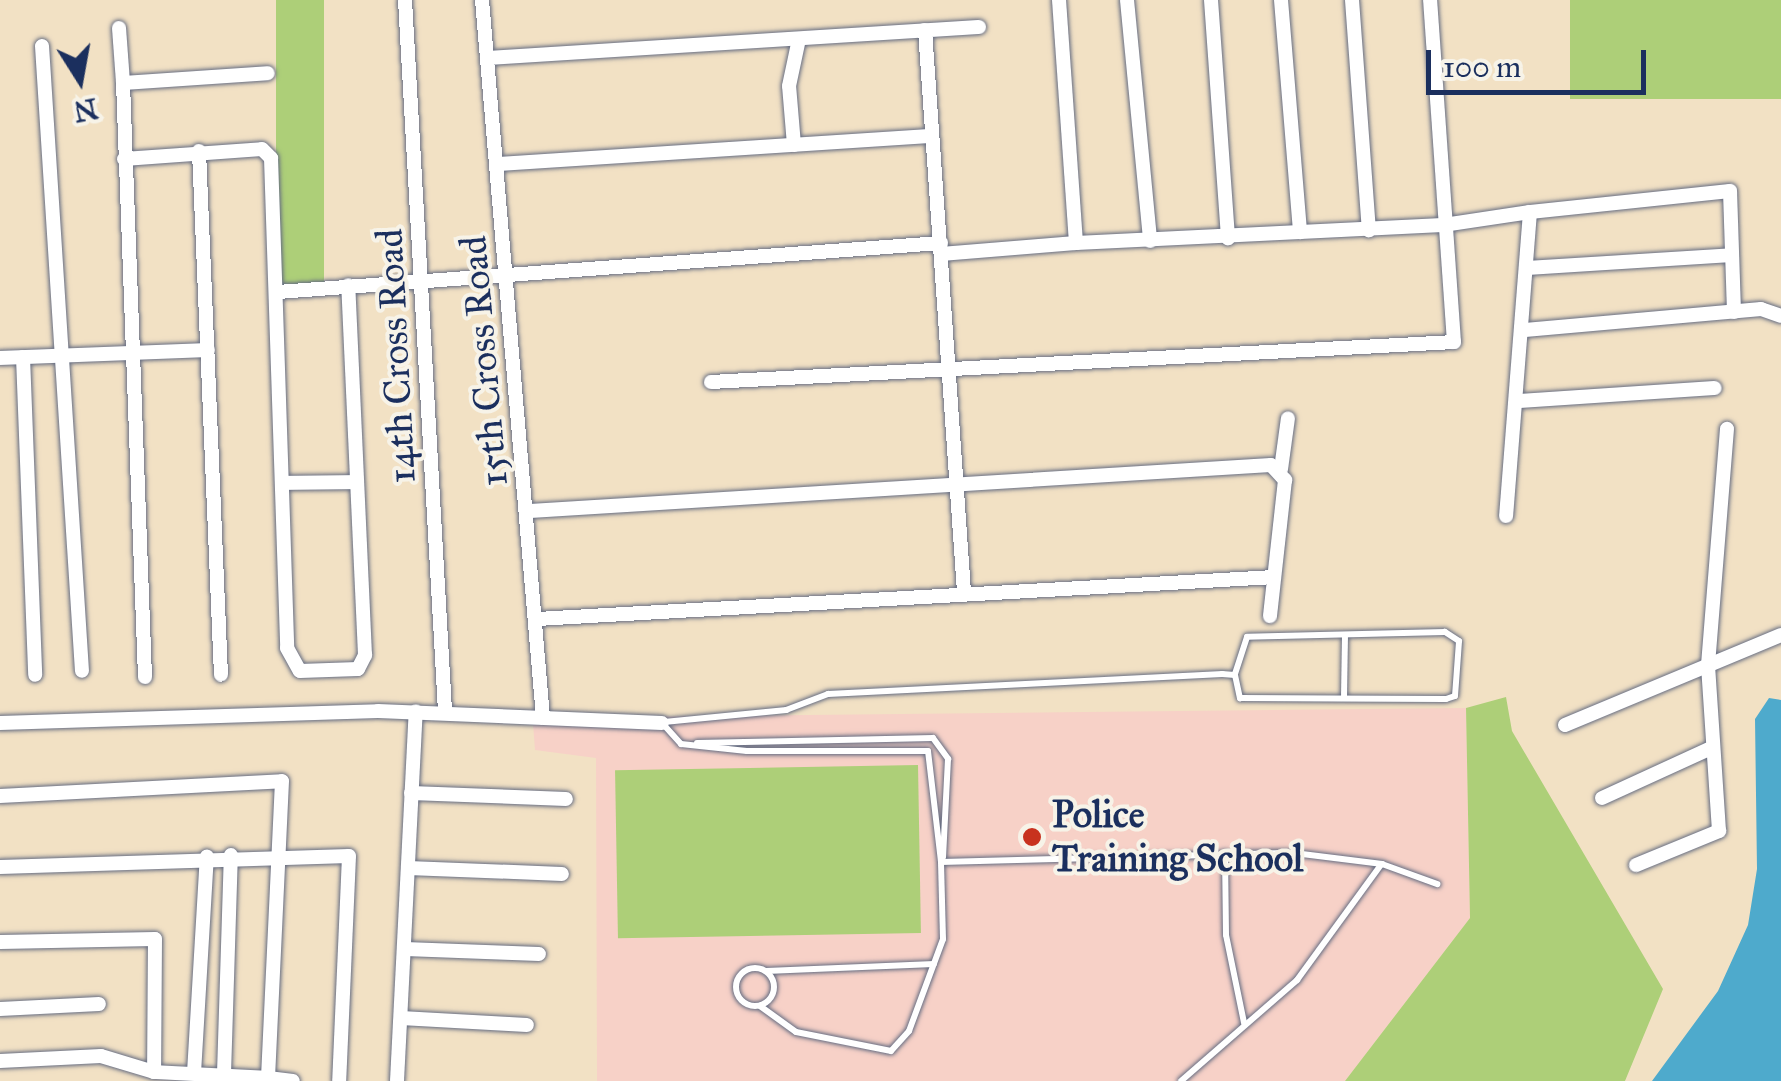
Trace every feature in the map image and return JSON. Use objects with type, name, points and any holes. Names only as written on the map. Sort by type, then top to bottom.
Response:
[{"type":"street","name":"14th Cross Road","points":[[405,0],[425,278],[445,711]]},
{"type":"street","name":"15th Cross Road","points":[[482,0],[530,511],[543,717]]},
{"type":"street","points":[[1059,0],[1076,243]]},
{"type":"street","points":[[1127,0],[1150,241]]},
{"type":"street","points":[[1211,0],[1228,238]]},
{"type":"street","points":[[1281,0],[1300,232]]},
{"type":"street","points":[[1352,0],[1369,230]]},
{"type":"street","points":[[711,382],[1454,342],[1430,0]]},
{"type":"street","points":[[487,58],[979,27]]},
{"type":"street","points":[[119,28],[145,677]]},
{"type":"street","points":[[924,30],[964,592]]},
{"type":"street","points":[[794,145],[788,86],[800,39]]},
{"type":"street","points":[[42,46],[82,670]]},
{"type":"street","points":[[124,82],[268,73]]},
{"type":"street","points":[[498,164],[930,136]]},
{"type":"street","points":[[124,159],[262,149],[271,158],[287,648],[300,671],[358,668],[365,655],[348,285]]},
{"type":"street","points":[[199,151],[221,675]]},
{"type":"street","points":[[278,292],[509,272],[1443,225],[1730,191],[1734,312]]},
{"type":"street","points":[[1506,516],[1525,330],[1530,212]]},
{"type":"street","points":[[1528,268],[1732,254]]},
{"type":"street","points":[[1525,330],[1734,312],[1781,316]]},
{"type":"street","points":[[0,358],[208,350]]},
{"type":"street","points":[[23,357],[34,675]]},
{"type":"street","points":[[1519,401],[1716,388]]},
{"type":"street","points":[[1270,616],[1288,418]]},
{"type":"street","points":[[1636,865],[1718,831],[1709,749],[1708,666],[1726,429]]},
{"type":"street","points":[[530,511],[1281,469]]},
{"type":"street","points":[[282,484],[356,482]]},
{"type":"street","points":[[537,619],[1274,577]]},
{"type":"street","points":[[1565,725],[1781,635]]},
{"type":"street","points":[[397,1081],[416,711]]},
{"type":"street","points":[[0,723],[416,711],[662,722]]},
{"type":"street","points":[[1602,798],[1709,749]]},
{"type":"street","points":[[0,796],[282,781],[272,1080]]},
{"type":"street","points":[[411,793],[566,799]]},
{"type":"street","points":[[224,1074],[230,855]]},
{"type":"street","points":[[0,867],[230,855],[349,856],[339,1081]]},
{"type":"street","points":[[194,1073],[206,856]]},
{"type":"street","points":[[408,868],[562,874]]},
{"type":"street","points":[[0,942],[155,939],[154,1072]]},
{"type":"street","points":[[405,948],[540,954]]},
{"type":"street","points":[[0,1009],[99,1004]]},
{"type":"street","points":[[401,1018],[527,1025]]},
{"type":"street","points":[[0,1061],[101,1056],[119,1073],[154,1072],[176,1077],[224,1074],[293,1081]]},
{"type":"lane","points":[[1445,632],[1459,642],[1455,696],[1240,698],[1234,675],[1247,638],[1345,635],[1445,632]]},
{"type":"lane","points":[[1344,698],[1345,635]]},
{"type":"lane","points":[[662,722],[786,710],[828,694],[1234,675]]},
{"type":"lane","points":[[662,722],[681,744],[928,751],[941,862],[943,939],[934,964],[909,1031],[890,1051],[796,1032],[760,1006],[742,1002],[735,984],[747,969],[934,964]]},
{"type":"lane","points":[[681,744],[933,738],[948,759],[941,862]]},
{"type":"lane","points":[[941,862],[1225,854],[1382,864],[1437,884]]},
{"type":"lane","points":[[1225,854],[1226,935],[1244,1023]]},
{"type":"lane","points":[[1181,1081],[1297,980],[1382,864]]},
{"type":"lane","points":[[760,1006],[774,993],[766,971]]},
{"type":"shaded area","name":"Police Training School","points":[[1466,708],[1470,918],[1345,1081],[597,1081],[596,758],[535,750],[532,710],[620,717]]},
{"type":"green space","points":[[276,0],[324,0],[324,285],[276,285]]},
{"type":"green space","points":[[1570,0],[1781,0],[1781,99],[1570,99]]},
{"type":"green space","points":[[1506,697],[1512,731],[1663,989],[1625,1081],[1345,1081],[1470,918],[1466,708]]},
{"type":"green space","points":[[918,765],[921,933],[618,938],[615,770]]},
{"type":"water","points":[[1769,698],[1781,700],[1781,1081],[1652,1081],[1718,991],[1748,925],[1757,869],[1755,719]]},
{"type":"place","name":"Police Training School","points":[[1032,837]]}]
